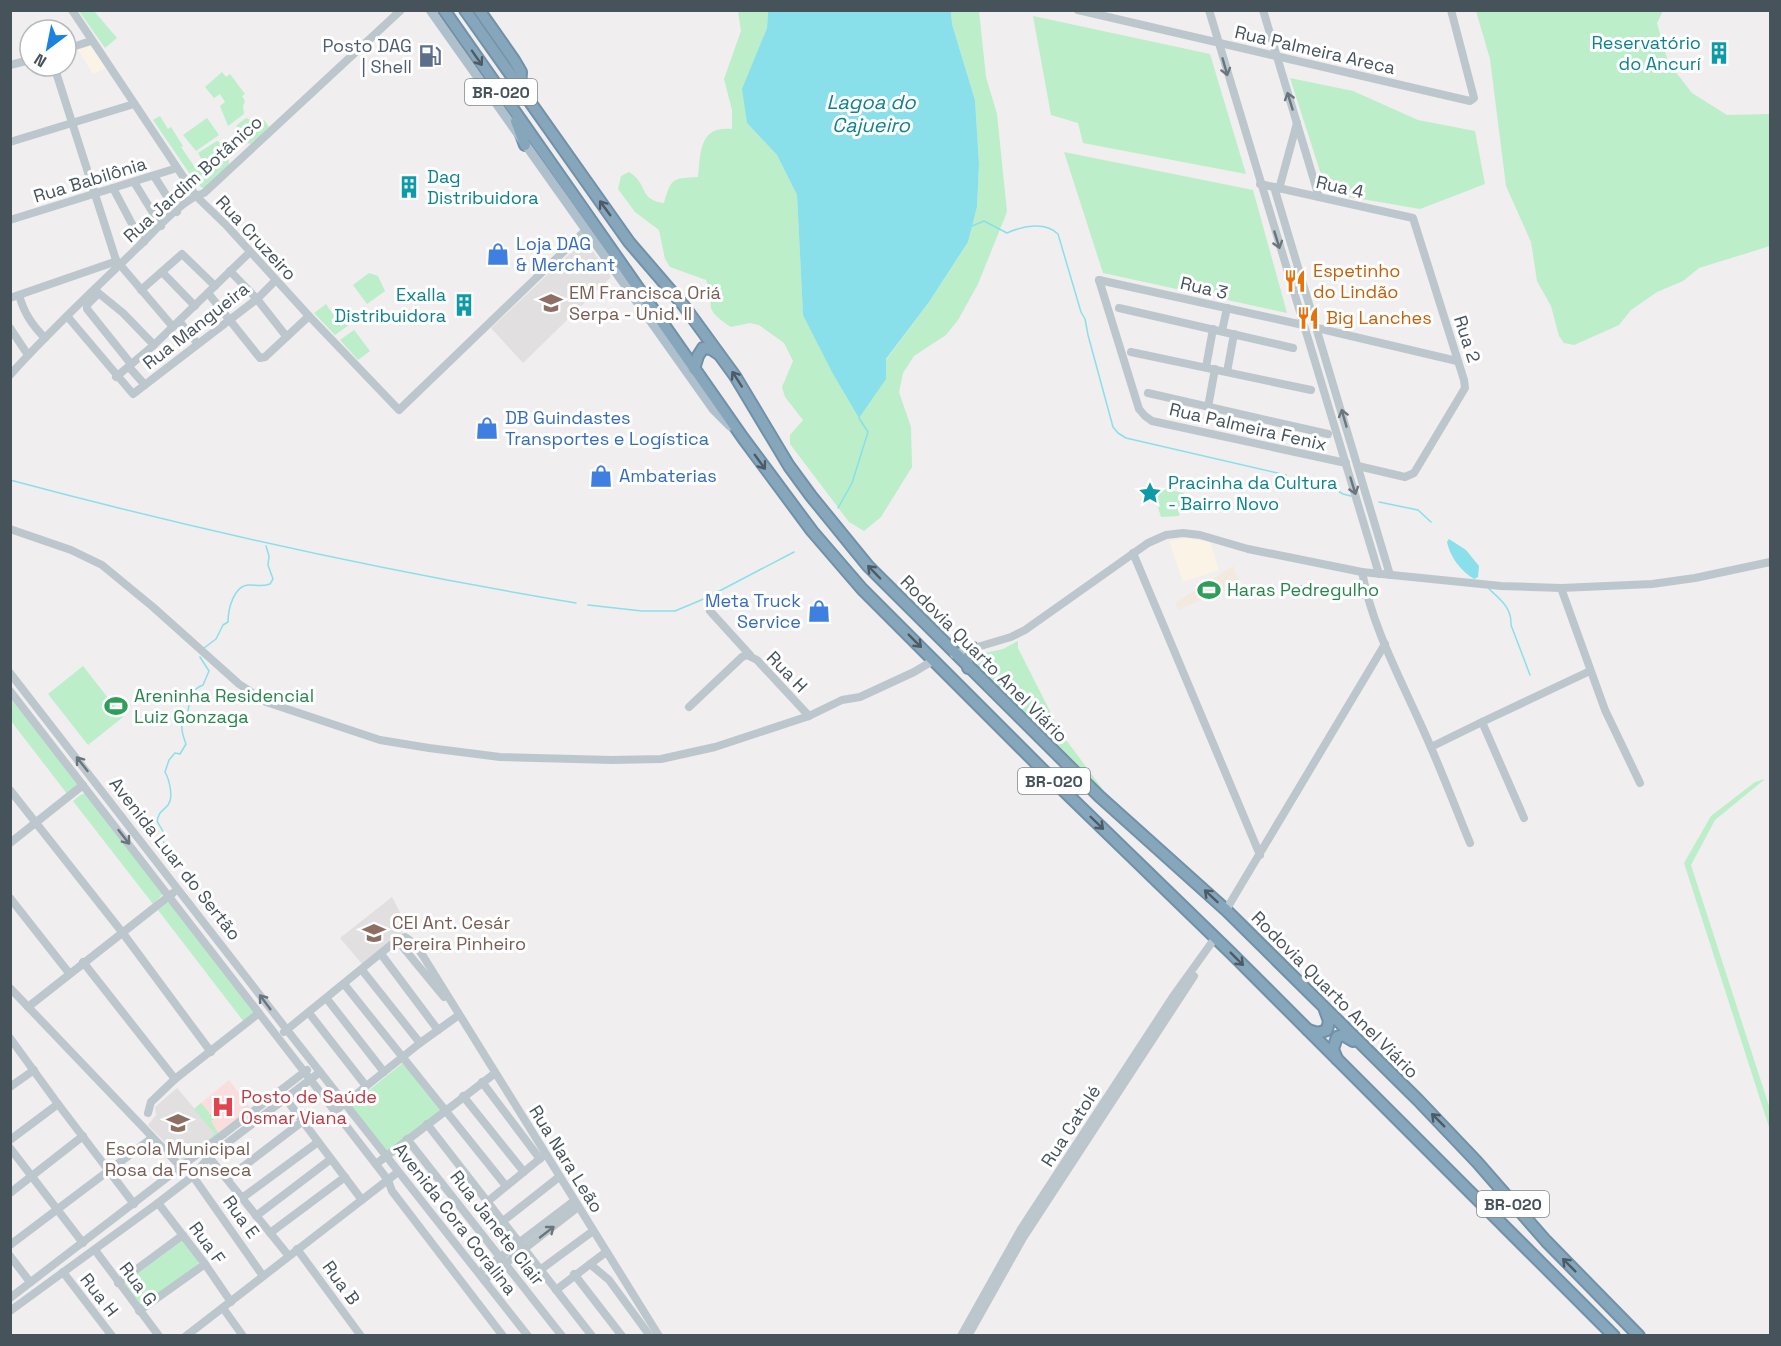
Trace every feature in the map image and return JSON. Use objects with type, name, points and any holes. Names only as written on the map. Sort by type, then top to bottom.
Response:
[{"type":"highway","name":"Rodovia Quarto Anel Viário","points":[[444,10],[743,438],[823,545],[861,589],[1217,939],[1614,1335]]},
{"type":"highway","name":"Rodovia Quarto Anel Viário","points":[[465,10],[629,242],[684,306],[720,355],[789,465],[849,545],[988,688],[1099,796],[1226,910],[1372,1055],[1444,1127],[1545,1241],[1639,1335]]},
{"type":"highway","points":[[479,10],[521,72],[519,88]]},
{"type":"highway","points":[[509,104],[525,145]]},
{"type":"highway","points":[[694,369],[698,356],[704,348],[711,349],[720,355]]},
{"type":"highway","points":[[894,621],[910,610]]},
{"type":"highway","points":[[968,668],[967,660],[973,648]]},
{"type":"highway","points":[[974,702],[988,688]]},
{"type":"highway","points":[[1308,1030],[1318,1033],[1329,1028],[1328,1018],[1322,1006]]},
{"type":"highway","points":[[1337,1060],[1333,1046],[1337,1037],[1341,1035],[1351,1039],[1372,1055]]},
{"type":"highway","points":[[1597,1318],[1610,1306]]},
{"type":"main road","name":"BR-020","points":[[430,10],[713,409],[743,438]]},
{"type":"street","name":"Rua Cruzeiro","points":[[72,10],[196,196],[399,410],[586,230]]},
{"type":"street","name":"Rua Jardim Botânico","points":[[10,375],[67,315],[96,291],[118,263],[196,196],[204,193],[401,10]]},
{"type":"street","name":"Rua Palmeira Areca","points":[[1078,10],[1468,101],[1474,98],[1451,10]]},
{"type":"street","points":[[1209,10],[1379,574]]},
{"type":"street","points":[[1263,10],[1319,197]]},
{"type":"street","points":[[78,45],[91,40]]},
{"type":"street","points":[[58,78],[118,263],[141,290],[197,343]]},
{"type":"street","points":[[10,142],[134,104]]},
{"type":"street","points":[[1297,123],[1276,188],[1390,575]]},
{"type":"street","name":"Rua Babilônia","points":[[10,220],[177,168]]},
{"type":"street","points":[[154,176],[177,212]]},
{"type":"street","points":[[134,182],[160,226]]},
{"type":"street","name":"Rua 4","points":[[1260,184],[1413,218]]},
{"type":"street","points":[[113,188],[144,242]]},
{"type":"street","name":"Rua 2","points":[[1358,466],[1405,477],[1414,473],[1463,392],[1464,380],[1413,218]]},
{"type":"street","points":[[67,315],[116,377],[154,345],[250,252]]},
{"type":"street","points":[[141,290],[184,254],[215,286]]},
{"type":"street","points":[[10,298],[118,263]]},
{"type":"street","points":[[230,271],[257,299],[286,336]]},
{"type":"street","points":[[162,272],[195,306]]},
{"type":"street","name":"Rua Mangueira","points":[[116,377],[133,394],[257,299],[276,280]]},
{"type":"street","name":"Rua 3","points":[[1099,280],[1303,325]]},
{"type":"street","name":"Rua Palmeira Fenix","points":[[1099,280],[1139,409],[1148,418],[1346,464]]},
{"type":"street","points":[[145,385],[87,309],[96,291],[123,313],[154,345]]},
{"type":"street","points":[[208,293],[260,357],[265,357],[309,316]]},
{"type":"street","points":[[19,295],[29,320],[45,338]]},
{"type":"street","points":[[1119,308],[1293,348]]},
{"type":"street","points":[[1206,367],[1227,308]]},
{"type":"street","points":[[10,328],[28,355]]},
{"type":"street","points":[[1317,328],[1457,361]]},
{"type":"street","points":[[1227,372],[1234,334]]},
{"type":"street","points":[[1131,352],[1311,390]]},
{"type":"street","points":[[1208,407],[1215,369]]},
{"type":"street","points":[[1148,393],[1328,434]]},
{"type":"street","points":[[10,529],[71,550],[102,565],[232,678],[266,702],[380,740],[429,748],[500,757],[661,759],[715,747],[808,716],[842,700],[861,697],[934,660]]},
{"type":"street","points":[[954,654],[1011,637],[1025,630],[1148,543],[1166,535],[1183,533],[1362,572],[1501,586],[1561,588],[1652,584],[1695,578],[1770,562]]},
{"type":"street","points":[[1133,553],[1260,855]]},
{"type":"street","points":[[1362,572],[1366,595],[1385,644],[1431,747],[1470,843]]},
{"type":"street","points":[[1561,588],[1605,710],[1640,783]]},
{"type":"street","points":[[1301,589],[1366,595]]},
{"type":"street","points":[[710,611],[750,656]]},
{"type":"street","points":[[1226,910],[1385,644]]},
{"type":"street","name":"Rua H","points":[[689,707],[742,657],[750,656],[757,660],[808,716]]},
{"type":"street","points":[[1431,747],[1590,671]]},
{"type":"street","name":"Avenida Luar do Sertão","points":[[10,672],[314,1065]]},
{"type":"street","name":"Avenida Luar do Sertão","points":[[10,691],[170,895],[304,1072]]},
{"type":"street","points":[[1482,722],[1524,818]]},
{"type":"street","points":[[10,843],[83,784]]},
{"type":"street","points":[[10,790],[122,932],[211,1052]]},
{"type":"street","points":[[28,1007],[178,889]]},
{"type":"street","points":[[10,898],[69,973]]},
{"type":"street","name":"Rua Nara Leão","points":[[381,954],[401,938],[433,985],[459,1015],[542,1156]]},
{"type":"street","name":"Rua Catolé","points":[[968,1335],[1047,1196],[1174,995],[1217,939]]},
{"type":"street","points":[[278,1038],[381,954],[438,1030]]},
{"type":"street","points":[[83,962],[175,1079]]},
{"type":"street","points":[[362,970],[420,1043]]},
{"type":"street","points":[[344,984],[506,1186]]},
{"type":"street","name":"Rua E","points":[[10,988],[152,1138],[193,1176],[263,1276]]},
{"type":"street","points":[[327,999],[384,1072]]},
{"type":"street","points":[[148,1113],[151,1102],[175,1079],[259,1013]]},
{"type":"street","points":[[309,1013],[366,1086]]},
{"type":"street","points":[[334,1112],[459,1015]]},
{"type":"street","points":[[10,1038],[135,1204]]},
{"type":"street","points":[[10,1311],[193,1176],[205,1155],[314,1065]]},
{"type":"street","name":"Avenida Cora Coralina","points":[[314,1065],[528,1335]]},
{"type":"street","points":[[10,1087],[34,1070]]},
{"type":"street","name":"Avenida Cora Coralina","points":[[304,1072],[376,1164],[388,1180],[392,1191],[503,1335]]},
{"type":"street","points":[[10,1298],[183,1167],[205,1155],[320,1072]]},
{"type":"street","points":[[376,1164],[495,1074]]},
{"type":"street","name":"Rua Nara Leão","points":[[482,1082],[559,1177],[655,1333]]},
{"type":"street","points":[[463,1096],[524,1172]]},
{"type":"street","points":[[285,1099],[362,1200]]},
{"type":"street","points":[[10,1140],[58,1104]]},
{"type":"street","points":[[226,1179],[303,1122]]},
{"type":"street","points":[[427,1124],[592,1335]]},
{"type":"street","points":[[10,1192],[83,1136]]},
{"type":"street","points":[[10,1245],[152,1138]]},
{"type":"street","name":"Rua Janete Clair","points":[[407,1139],[562,1335]]},
{"type":"street","points":[[242,1198],[318,1142]]},
{"type":"street","points":[[10,1148],[83,1244]]},
{"type":"street","points":[[205,1155],[288,1256]]},
{"type":"street","points":[[488,1202],[542,1156]]},
{"type":"street","points":[[256,1216],[331,1159]]},
{"type":"street","points":[[186,1335],[398,1172]]},
{"type":"street","points":[[270,1233],[345,1177]]},
{"type":"street","points":[[502,1221],[559,1177]]},
{"type":"street","name":"Rua Catolé","points":[[961,1335],[1021,1229],[1047,1196]]},
{"type":"street","name":"Rua F","points":[[158,1203],[231,1302]]},
{"type":"street","points":[[479,1273],[503,1260],[576,1204]]},
{"type":"street","points":[[540,1270],[593,1231]]},
{"type":"street","points":[[118,1283],[183,1235]]},
{"type":"street","name":"Rua B","points":[[297,1249],[361,1335]]},
{"type":"street","name":"Rua G","points":[[94,1250],[159,1335]]},
{"type":"street","points":[[556,1290],[574,1274],[606,1252]]},
{"type":"street","points":[[10,1256],[30,1282]]},
{"type":"street","points":[[484,1280],[503,1260]]},
{"type":"street","points":[[139,1311],[205,1264]]},
{"type":"street","name":"Rua Nara Leão","points":[[590,1264],[609,1280],[655,1333]]},
{"type":"street","name":"Rua H","points":[[63,1272],[112,1335]]},
{"type":"street","points":[[574,1274],[622,1335]]},
{"type":"street","points":[[223,1308],[243,1335]]},
{"type":"shaded area","points":[[91,43],[106,68],[93,74],[78,48]]},
{"type":"shaded area","name":"EM Francisca Oriá Serpa - Unid. II","points":[[583,241],[586,241],[611,277],[523,363],[491,328]]},
{"type":"shaded area","points":[[1185,538],[1210,542],[1219,570],[1183,582],[1169,541]]},
{"type":"shaded area","name":"CEI Ant. Cesár Pereira Pinheiro","points":[[392,897],[408,928],[363,965],[340,938]]},
{"type":"shaded area","name":"Posto de Saúde Osmar Viana","points":[[229,1080],[251,1109],[217,1135],[194,1109]]},
{"type":"shaded area","name":"Escola Municipal Rosa da Fonseca","points":[[177,1088],[217,1135],[183,1161],[148,1125],[156,1115],[155,1107]]},
{"type":"green space","points":[[79,11],[94,11],[117,38],[105,48]]},
{"type":"green space","points":[[738,11],[768,11],[767,28],[743,89],[747,123],[777,155],[797,195],[803,315],[886,379],[886,360],[929,302],[968,242],[977,207],[979,164],[975,100],[952,24],[951,11],[979,11],[986,77],[997,114],[1007,212],[978,284],[958,320],[946,335],[914,356],[903,373],[899,392],[911,427],[912,467],[881,517],[864,531],[849,522],[790,444],[790,435],[803,420],[785,397],[782,387],[793,361],[784,343],[759,325],[750,323],[731,327],[721,320],[712,309],[711,295],[706,280],[670,267],[665,259],[659,230],[635,212],[618,189],[621,176],[629,172],[639,181],[650,199],[664,203],[674,181],[698,177],[701,150],[708,136],[721,129],[732,129],[732,110],[724,79],[741,31]]},
{"type":"green space","points":[[1476,11],[1663,11],[1657,23],[1668,62],[1692,93],[1727,115],[1770,114],[1770,246],[1699,268],[1683,281],[1657,292],[1631,310],[1619,325],[1574,345],[1564,343],[1559,336],[1551,306],[1537,281],[1531,242],[1506,186],[1490,59]]},
{"type":"green space","points":[[1033,16],[1210,54],[1246,174],[1083,143],[1078,123],[1051,115]]},
{"type":"green space","points":[[222,72],[226,77],[230,74],[245,94],[242,96],[245,101],[244,114],[228,126],[220,106],[225,102],[220,94],[214,98],[205,87]]},
{"type":"green space","points":[[1290,78],[1353,91],[1418,120],[1475,131],[1485,184],[1420,209],[1327,193]]},
{"type":"green space","points":[[160,116],[168,129],[171,127],[196,169],[202,160],[198,153],[217,141],[225,145],[222,148],[229,160],[229,165],[204,189],[196,183],[153,120]]},
{"type":"green space","points":[[207,118],[219,135],[196,151],[183,135]]},
{"type":"green space","points":[[246,118],[257,123],[264,120],[269,127],[251,144],[231,140],[240,131],[236,126]]},
{"type":"green space","points":[[1064,152],[1253,190],[1287,313],[1103,273]]},
{"type":"green space","points":[[369,273],[378,276],[385,291],[367,304],[353,285]]},
{"type":"green space","points":[[326,304],[341,326],[350,320],[341,307],[353,322],[335,335],[314,313]]},
{"type":"green space","points":[[354,330],[370,351],[358,360],[340,340]]},
{"type":"green space","points":[[1154,487],[1184,493],[1179,516],[1161,517]]},
{"type":"green space","points":[[1018,641],[1018,648],[1061,733],[1115,806],[971,664],[975,655],[1003,649]]},
{"type":"green space","points":[[83,666],[123,717],[88,745],[48,694]]},
{"type":"green space","points":[[10,698],[78,784],[68,795],[11,721]]},
{"type":"green space","points":[[1765,779],[1715,820],[1691,865],[1770,1109],[1770,1130],[1684,863],[1711,816],[1755,782]]},
{"type":"green space","points":[[85,794],[164,893],[153,904],[73,801]]},
{"type":"green space","points":[[167,903],[171,903],[256,1013],[244,1022],[158,910]]},
{"type":"green space","points":[[404,1062],[442,1110],[386,1152],[352,1104]]},
{"type":"green space","points":[[201,1103],[214,1119],[211,1121],[219,1134],[183,1161],[168,1145],[172,1143],[184,1158],[215,1134],[194,1109]]},
{"type":"green space","points":[[183,1240],[199,1261],[198,1264],[141,1306],[125,1283]]},
{"type":"sand","name":"Haras Pedregulho","points":[[1233,566],[1240,584],[1178,610],[1175,603]]},
{"type":"water","name":"Lagoa do Cajueiro","points":[[768,11],[951,11],[952,24],[975,100],[979,164],[977,207],[968,242],[929,302],[886,359],[886,379],[859,418],[803,315],[797,195],[777,155],[747,123],[742,89],[767,28]]},
{"type":"water","points":[[1449,539],[1466,550],[1479,566],[1478,577],[1474,579],[1457,563],[1448,548]]},
{"type":"waterway","points":[[972,226],[984,221],[1007,233],[1020,228],[1040,226],[1047,227],[1058,234],[1085,319],[1113,427],[1118,433],[1126,438],[1286,475]]},
{"type":"waterway","points":[[838,508],[852,483],[868,432],[859,418]]},
{"type":"waterway","points":[[1295,477],[1328,485],[1351,496]]},
{"type":"waterway","points":[[10,480],[150,516],[292,548],[576,603]]},
{"type":"waterway","points":[[1379,502],[1418,510],[1431,522]]},
{"type":"waterway","points":[[204,648],[216,639],[223,625],[228,622],[229,611],[239,589],[249,585],[270,584],[273,579],[268,565],[269,556],[266,546]]},
{"type":"waterway","points":[[588,605],[642,611],[675,611],[706,598],[794,552]]},
{"type":"waterway","points":[[1489,589],[1501,600],[1510,614],[1511,625],[1530,675]]},
{"type":"waterway","points":[[164,843],[162,839],[165,835],[157,821],[171,797],[165,772],[169,760],[175,753],[180,754],[186,744],[182,733],[182,723],[187,714],[191,696],[203,685],[209,671],[200,657]]},
{"type":"place","name":"Reservatório do Ancurí","points":[[1719,53]]},
{"type":"place","name":"Posto DAG | Shell","points":[[430,56]]},
{"type":"place","name":"Dag Distribuidora","points":[[409,187]]},
{"type":"place","name":"Loja DAG & Merchant","points":[[498,254]]},
{"type":"place","name":"Espetinho do Lindão","points":[[1295,281]]},
{"type":"place","name":"EM Francisca Oriá Serpa - Unid. II","points":[[551,303]]},
{"type":"place","name":"Exalla Distribuidora","points":[[464,305]]},
{"type":"place","name":"Big Lanches","points":[[1308,318]]},
{"type":"place","name":"DB Guindastes Transportes e Logística","points":[[487,428]]},
{"type":"place","name":"Ambaterias","points":[[601,476]]},
{"type":"place","name":"Pracinha da Cultura - Bairro Novo","points":[[1150,493]]},
{"type":"place","name":"Haras Pedregulho","points":[[1209,590]]},
{"type":"place","name":"Meta Truck Service","points":[[819,611]]},
{"type":"place","name":"Areninha Residencial Luiz Gonzaga","points":[[116,706]]},
{"type":"place","name":"CEI Ant. Cesár Pereira Pinheiro","points":[[374,933]]},
{"type":"place","name":"Posto de Saúde Osmar Viana","points":[[223,1107]]},
{"type":"place","name":"Escola Municipal Rosa da Fonseca","points":[[178,1123]]}]
